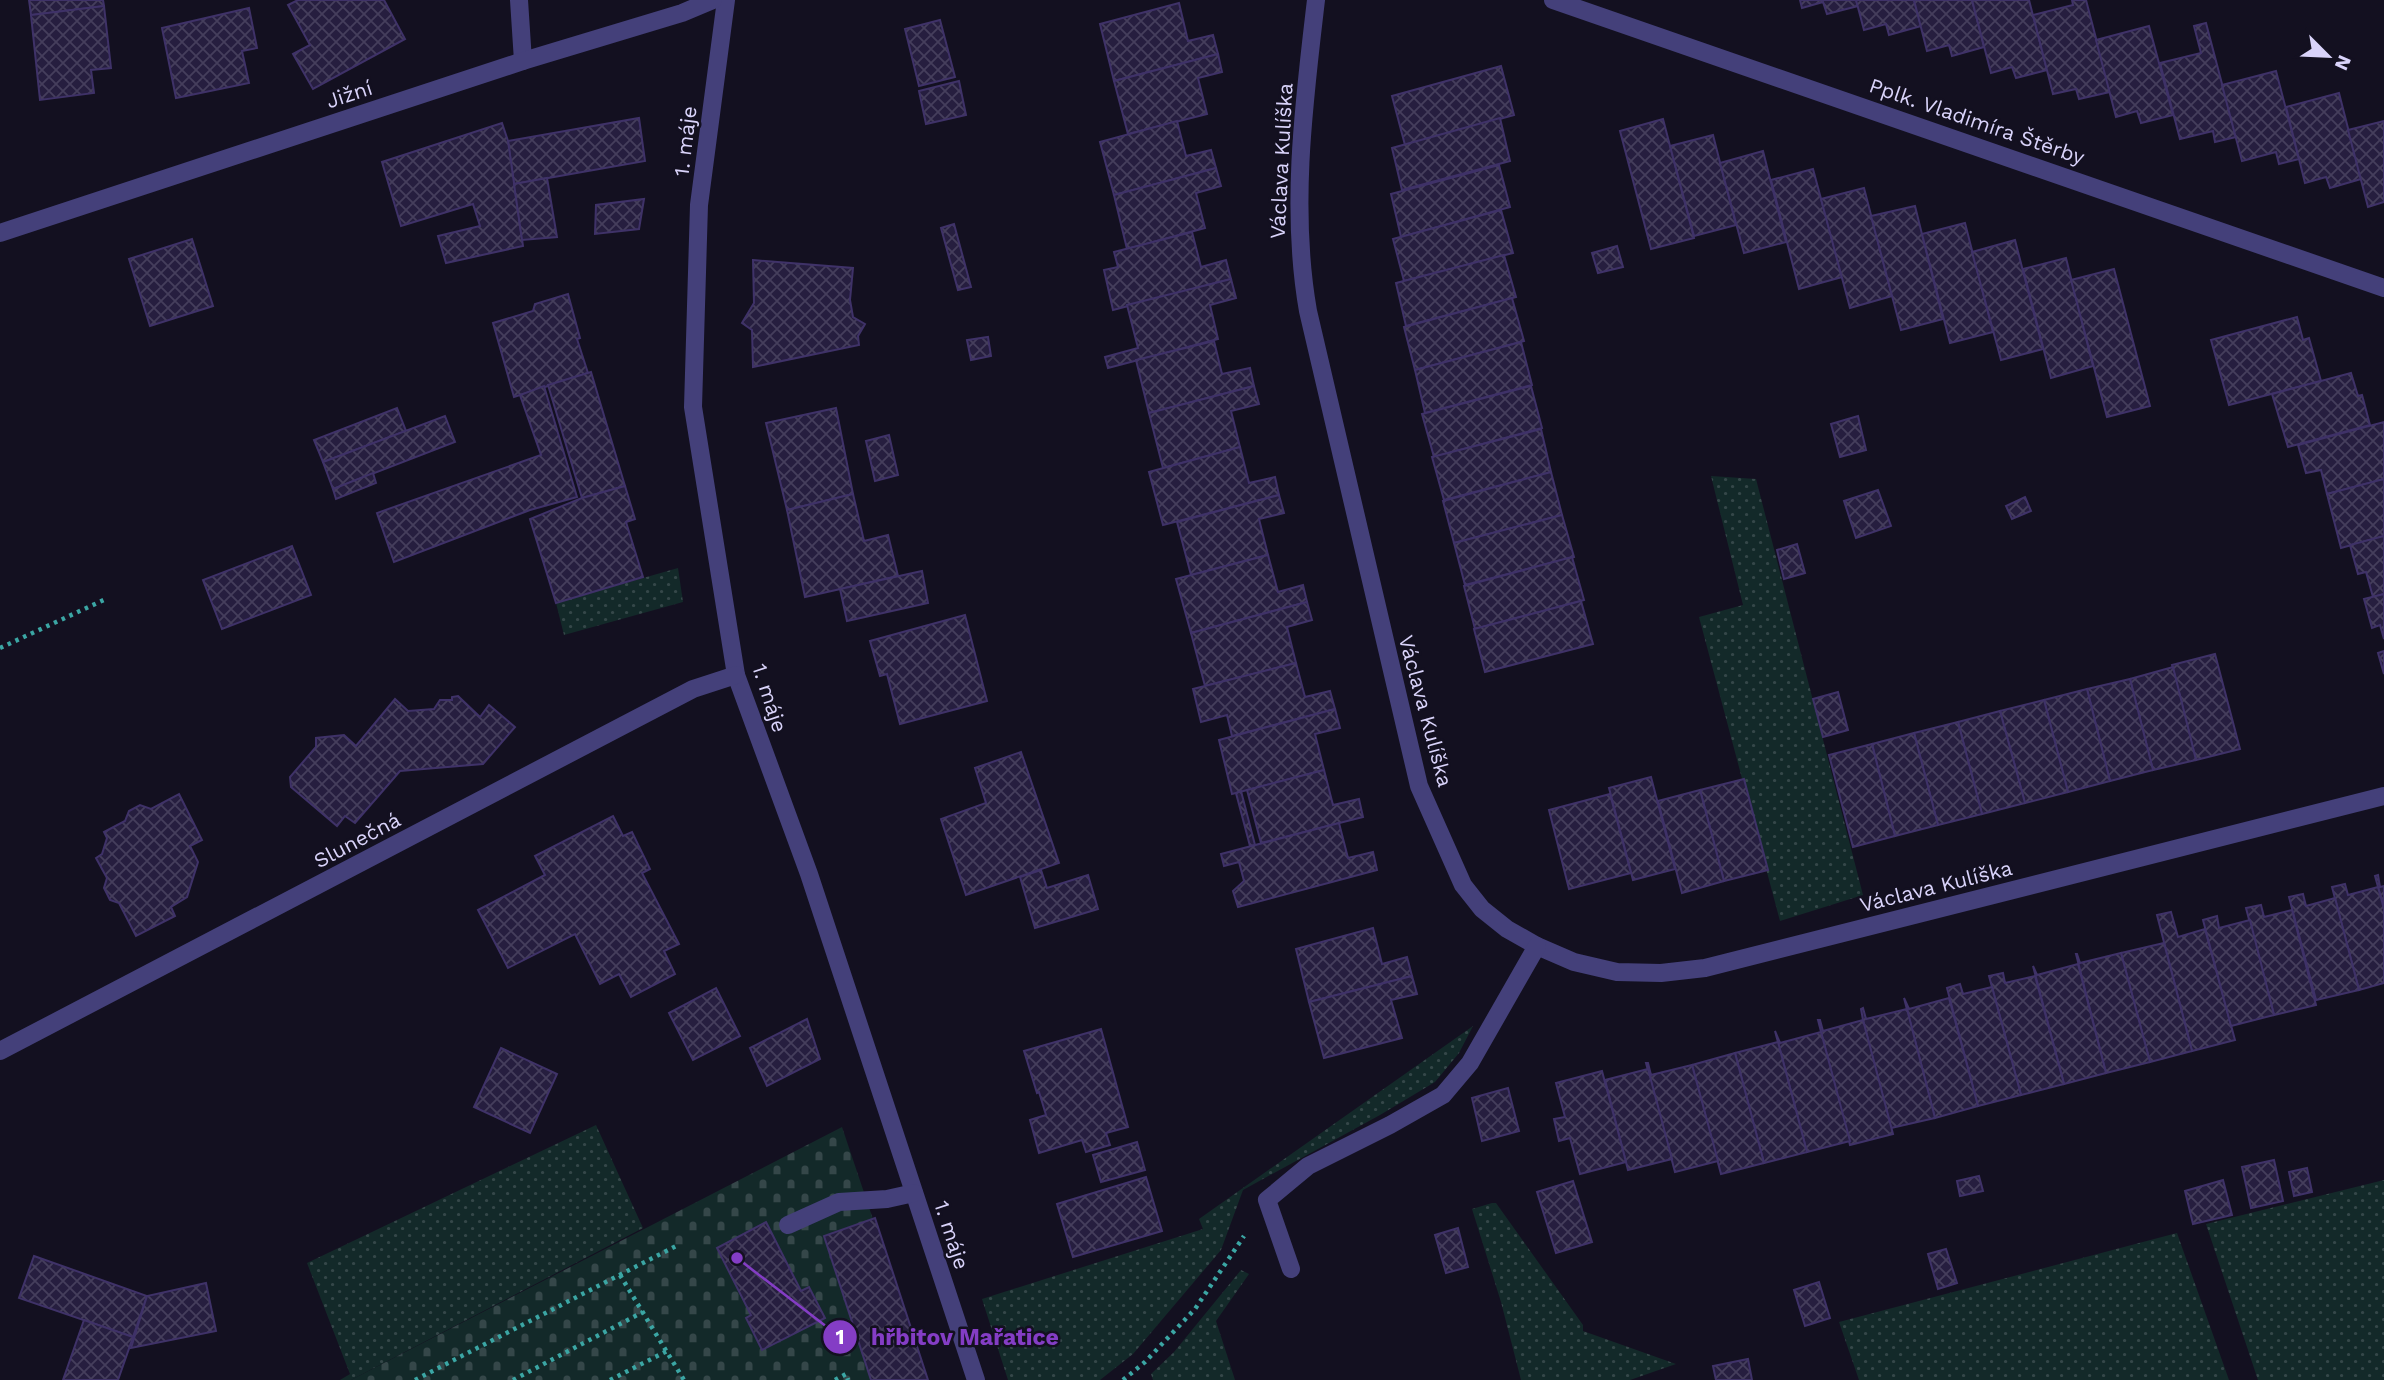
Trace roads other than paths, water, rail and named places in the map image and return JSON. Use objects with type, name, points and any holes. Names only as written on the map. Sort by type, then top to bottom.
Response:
[{"type":"street","points":[[519,0],[523,61]]},
{"type":"street","name":"Jižní","points":[[0,233],[523,61],[682,13],[713,0]]},
{"type":"street","name":"1. máje","points":[[726,0],[699,205],[693,407],[736,675],[808,874],[976,1380]]},
{"type":"street","name":"Václava Kulíška","points":[[1316,0],[1299,194],[1303,282],[1397,700],[1419,786],[1463,885],[1482,909],[1507,929],[1574,962],[1617,972],[1661,973],[1705,968],[2384,796]]},
{"type":"street","name":"Pplk. Vladimíra Štěrby","points":[[1553,0],[2384,288]]},
{"type":"street","name":"Slunečná","points":[[0,1051],[693,690],[736,675]]},
{"type":"street","points":[[1291,1269],[1267,1200],[1308,1166],[1390,1125],[1443,1094],[1470,1063],[1538,946]]},
{"type":"street","points":[[788,1225],[839,1202],[887,1199],[914,1194]]},
{"type":"place","name":"hřbitov Mařatice","points":[[737,1258]]}]
